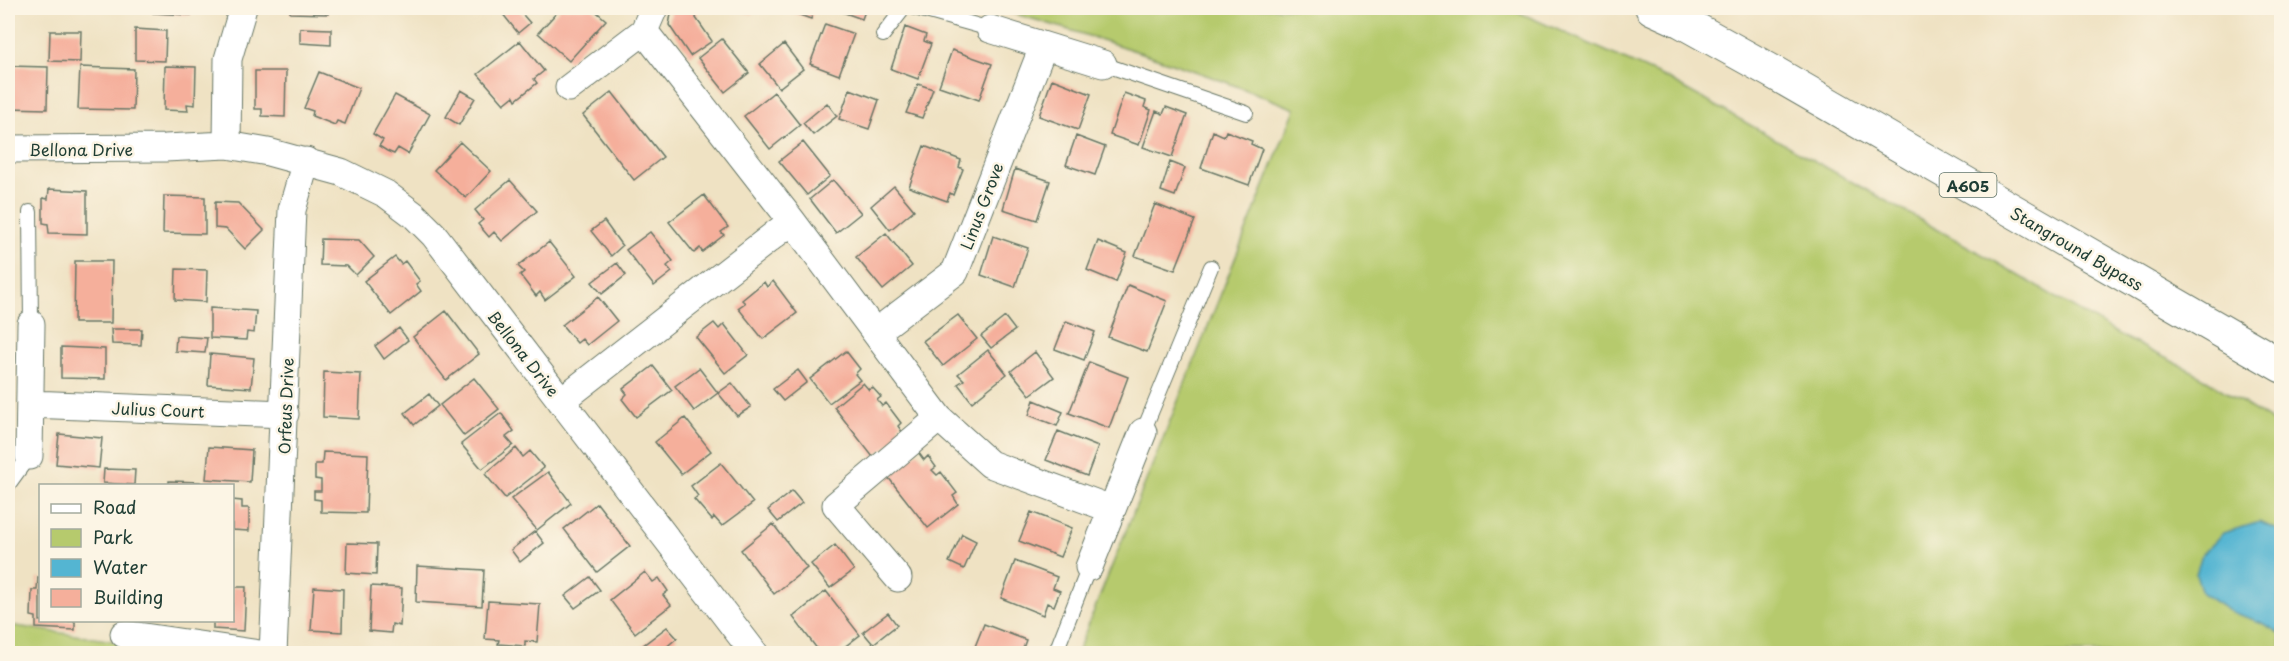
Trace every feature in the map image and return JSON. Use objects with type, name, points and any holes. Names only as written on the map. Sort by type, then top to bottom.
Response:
[{"type":"main road","name":"Stanground Bypass","points":[[1652,8],[1771,71],[2282,366]]},
{"type":"street","points":[[227,145],[228,59],[243,8]]},
{"type":"street","points":[[569,88],[649,19],[792,221],[939,418],[990,464],[1111,509]]},
{"type":"street","points":[[990,28],[1043,47],[1103,64]]},
{"type":"street","name":"Linus Grove","points":[[876,332],[956,272],[1043,47]]},
{"type":"street","name":"Bellona Drive","points":[[8,149],[165,148],[227,145],[306,161],[341,172],[386,194],[414,215],[434,235],[755,654]]},
{"type":"street","name":"Orfeus Drive","points":[[273,654],[292,210],[306,161]]},
{"type":"street","points":[[561,401],[792,221]]},
{"type":"street","points":[[29,456],[31,324]]},
{"type":"street","name":"Julius Court","points":[[30,405],[285,414]]},
{"type":"street","points":[[898,578],[836,505],[939,418]]},
{"type":"street","points":[[1089,567],[1143,432]]},
{"type":"street","points":[[124,634],[260,654]]},
{"type":"lane","points":[[883,35],[904,8]]},
{"type":"lane","points":[[915,8],[990,28]]},
{"type":"lane","points":[[1103,64],[1246,112]]},
{"type":"lane","points":[[30,212],[31,324]]},
{"type":"lane","points":[[1143,432],[1211,267]]},
{"type":"lane","points":[[8,485],[29,456]]},
{"type":"lane","points":[[1055,654],[1089,567]]},
{"type":"green space","points":[[995,8],[1509,8],[1664,77],[2003,266],[2123,337],[2194,372],[2281,427],[2281,653],[1077,653],[1295,109],[1146,54]]},
{"type":"green space","points":[[8,174],[11,174],[12,297],[8,297]]},
{"type":"green space","points":[[8,625],[16,626],[191,653],[8,653]]},
{"type":"water","points":[[2260,522],[2281,532],[2281,634],[2260,622],[2231,612],[2202,593],[2196,574],[2202,554],[2223,533]]},
{"type":"building","points":[[8,8],[12,8],[11,38],[8,38]]},
{"type":"building","points":[[153,8],[192,8],[191,15],[153,13]]},
{"type":"building","points":[[290,8],[328,8],[328,14],[290,13]]},
{"type":"building","points":[[498,8],[517,8],[530,23],[518,33]]},
{"type":"building","points":[[561,8],[592,8],[606,20],[569,61],[538,33]]},
{"type":"building","points":[[672,8],[698,8],[696,18],[712,41],[690,56],[669,25]]},
{"type":"building","points":[[723,8],[754,8],[753,14]]},
{"type":"building","points":[[780,8],[814,8],[811,19]]},
{"type":"building","points":[[831,8],[866,8],[862,19]]},
{"type":"building","points":[[825,24],[854,34],[839,75],[810,64]]},
{"type":"building","points":[[905,27],[926,35],[924,41],[931,44],[918,79],[891,69]]},
{"type":"building","points":[[300,28],[331,29],[331,45],[300,43]]},
{"type":"building","points":[[135,29],[166,31],[165,61],[135,60]]},
{"type":"building","points":[[50,31],[81,31],[80,62],[49,61]]},
{"type":"building","points":[[722,39],[749,73],[725,92],[698,58]]},
{"type":"building","points":[[520,41],[544,71],[534,79],[537,83],[516,100],[514,96],[504,104],[478,74]]},
{"type":"building","points":[[784,44],[803,69],[779,88],[760,64]]},
{"type":"building","points":[[952,50],[992,64],[979,100],[939,86]]},
{"type":"building","points":[[8,66],[48,67],[47,109],[8,108]]},
{"type":"building","points":[[165,66],[196,67],[195,105],[187,104],[188,111],[164,110]]},
{"type":"building","points":[[80,67],[134,69],[133,110],[78,109]]},
{"type":"building","points":[[255,71],[286,71],[285,117],[262,116],[262,109],[255,109]]},
{"type":"building","points":[[319,72],[359,88],[345,124],[337,121],[335,125],[312,116],[313,111],[304,108]]},
{"type":"building","points":[[1052,79],[1091,94],[1078,130],[1039,116]]},
{"type":"building","points":[[918,84],[933,89],[922,118],[906,113]]},
{"type":"building","points":[[850,89],[879,100],[869,129],[839,119]]},
{"type":"building","points":[[461,90],[475,98],[459,125],[446,117]]},
{"type":"building","points":[[612,92],[663,157],[634,180],[583,115]]},
{"type":"building","points":[[774,92],[800,125],[770,149],[744,116]]},
{"type":"building","points":[[1124,93],[1146,101],[1144,107],[1151,110],[1139,145],[1110,135]]},
{"type":"building","points":[[395,95],[430,114],[408,154],[398,148],[394,154],[387,151],[379,146],[383,140],[373,134]]},
{"type":"building","points":[[827,103],[837,116],[813,135],[803,123]]},
{"type":"building","points":[[1166,107],[1187,115],[1172,157],[1143,147],[1156,111],[1163,114]]},
{"type":"building","points":[[1213,131],[1224,136],[1226,131],[1252,141],[1251,144],[1262,149],[1249,185],[1201,168]]},
{"type":"building","points":[[1076,136],[1105,147],[1095,175],[1066,165]]},
{"type":"building","points":[[460,142],[491,171],[466,198],[434,170]]},
{"type":"building","points":[[803,142],[830,176],[807,195],[779,161]]},
{"type":"building","points":[[924,146],[961,160],[959,167],[963,169],[953,195],[950,193],[947,201],[909,187]]},
{"type":"building","points":[[1170,162],[1185,168],[1175,196],[1161,191]]},
{"type":"building","points":[[1015,169],[1050,181],[1037,220],[1003,209]]},
{"type":"building","points":[[510,180],[537,211],[502,241],[494,232],[489,237],[478,224],[483,220],[475,210]]},
{"type":"building","points":[[833,180],[861,213],[836,233],[810,199]]},
{"type":"building","points":[[894,186],[914,210],[890,230],[871,206]]},
{"type":"building","points":[[49,189],[87,191],[87,234],[49,233],[48,224],[43,223],[43,198],[48,199]]},
{"type":"building","points":[[704,195],[728,227],[721,232],[724,235],[702,252],[700,248],[694,253],[669,222]]},
{"type":"building","points":[[164,196],[205,197],[205,234],[163,233]]},
{"type":"building","points":[[215,202],[238,203],[264,230],[245,249],[226,229],[215,228]]},
{"type":"building","points":[[1155,204],[1195,220],[1175,270],[1135,256]]},
{"type":"building","points":[[604,221],[622,246],[611,256],[591,231]]},
{"type":"building","points":[[650,232],[673,261],[667,266],[672,272],[654,286],[626,250]]},
{"type":"building","points":[[886,233],[912,266],[883,290],[856,257]]},
{"type":"building","points":[[993,236],[1028,248],[1015,287],[981,275]]},
{"type":"building","points":[[321,239],[359,240],[374,257],[356,275],[347,266],[320,265]]},
{"type":"building","points":[[1098,241],[1127,253],[1116,282],[1087,270]]},
{"type":"building","points":[[549,242],[576,276],[545,300],[540,292],[536,296],[520,275],[524,272],[518,266]]},
{"type":"building","points":[[395,257],[401,264],[405,261],[420,281],[416,284],[421,291],[391,315],[364,281]]},
{"type":"building","points":[[75,261],[112,261],[111,323],[74,323]]},
{"type":"building","points":[[617,263],[626,275],[602,294],[592,282]]},
{"type":"building","points":[[176,269],[207,270],[206,302],[175,300]]},
{"type":"building","points":[[773,281],[797,313],[763,339],[738,308],[745,303],[742,300],[764,282],[767,287]]},
{"type":"building","points":[[1128,285],[1167,301],[1147,352],[1108,337]]},
{"type":"building","points":[[598,297],[617,321],[587,345],[582,339],[577,343],[562,325]]},
{"type":"building","points":[[210,308],[256,311],[254,333],[247,332],[246,340],[210,338]]},
{"type":"building","points":[[446,311],[479,354],[446,380],[413,337]]},
{"type":"building","points":[[958,315],[977,339],[943,366],[923,341]]},
{"type":"building","points":[[1005,317],[1015,330],[991,348],[981,336]]},
{"type":"building","points":[[1066,321],[1095,332],[1084,360],[1055,349]]},
{"type":"building","points":[[714,323],[719,329],[724,324],[748,355],[725,373],[696,337]]},
{"type":"building","points":[[399,328],[408,340],[384,359],[375,346]]},
{"type":"building","points":[[111,329],[142,329],[141,345],[112,344]]},
{"type":"building","points":[[176,336],[207,338],[205,353],[175,351]]},
{"type":"building","points":[[61,347],[105,349],[105,379],[61,378]]},
{"type":"building","points":[[988,350],[1007,374],[972,402],[958,384],[964,380],[958,374]]},
{"type":"building","points":[[846,351],[860,369],[855,374],[860,380],[829,403],[810,379]]},
{"type":"building","points":[[1035,352],[1054,377],[1030,395],[1011,371]]},
{"type":"building","points":[[210,354],[254,358],[251,388],[208,385]]},
{"type":"building","points":[[1089,362],[1128,377],[1109,428],[1069,413]]},
{"type":"building","points":[[653,366],[672,390],[636,417],[622,399],[627,394],[623,389]]},
{"type":"building","points":[[699,368],[718,393],[694,411],[675,386]]},
{"type":"building","points":[[798,370],[807,382],[783,401],[773,389]]},
{"type":"building","points":[[324,372],[361,374],[359,419],[323,417]]},
{"type":"building","points":[[474,378],[499,409],[464,436],[440,405]]},
{"type":"building","points":[[732,383],[751,407],[737,416],[718,393]]},
{"type":"building","points":[[863,383],[869,390],[872,387],[881,397],[877,400],[882,406],[886,403],[901,423],[898,426],[903,433],[873,457],[834,407]]},
{"type":"building","points":[[429,394],[438,406],[414,425],[405,413]]},
{"type":"building","points":[[1034,400],[1063,412],[1057,426],[1029,415]]},
{"type":"building","points":[[501,413],[514,431],[506,437],[513,445],[482,469],[461,444]]},
{"type":"building","points":[[685,418],[711,451],[681,474],[655,442]]},
{"type":"building","points":[[1058,431],[1098,447],[1087,476],[1046,460]]},
{"type":"building","points":[[59,434],[102,438],[99,468],[56,464]]},
{"type":"building","points":[[209,447],[252,450],[250,482],[206,479]]},
{"type":"building","points":[[516,448],[523,457],[530,451],[544,468],[505,498],[485,474]]},
{"type":"building","points":[[323,452],[368,454],[366,513],[321,512],[321,500],[314,499],[314,491],[321,491],[321,480],[315,479],[315,464],[322,464]]},
{"type":"building","points":[[918,452],[924,460],[928,456],[936,467],[932,470],[937,475],[941,472],[957,493],[953,496],[958,504],[928,528],[888,477]]},
{"type":"building","points":[[721,463],[753,503],[722,526],[714,517],[712,520],[694,499],[698,496],[691,486]]},
{"type":"building","points":[[104,469],[135,470],[134,484],[103,483]]},
{"type":"building","points":[[548,472],[571,503],[537,530],[511,499]]},
{"type":"building","points":[[169,481],[200,482],[200,484],[169,484]]},
{"type":"building","points":[[792,491],[802,503],[778,522],[768,510]]},
{"type":"building","points":[[234,500],[242,501],[242,508],[249,508],[249,531],[234,530]]},
{"type":"building","points":[[597,503],[630,546],[597,572],[564,529]]},
{"type":"building","points":[[1031,512],[1072,528],[1060,557],[1019,541]]},
{"type":"building","points":[[773,524],[807,568],[774,594],[741,550]]},
{"type":"building","points":[[535,531],[544,543],[520,562],[511,550]]},
{"type":"building","points":[[962,534],[976,541],[964,569],[949,562]]},
{"type":"building","points":[[347,543],[377,544],[376,575],[346,573]]},
{"type":"building","points":[[835,545],[854,570],[830,588],[811,564]]},
{"type":"building","points":[[1015,561],[1057,577],[1053,588],[1060,591],[1054,606],[1047,603],[1043,615],[1001,598]]},
{"type":"building","points":[[417,566],[484,570],[482,606],[416,602]]},
{"type":"building","points":[[645,572],[653,582],[659,578],[668,591],[663,595],[671,605],[635,633],[610,600]]},
{"type":"building","points":[[38,577],[39,622],[75,622],[75,630],[36,628],[36,617],[31,616],[32,590],[37,590]]},
{"type":"building","points":[[590,577],[600,590],[575,608],[565,596]]},
{"type":"building","points":[[371,586],[402,588],[400,626],[392,624],[391,633],[369,631]]},
{"type":"building","points":[[234,587],[246,587],[244,631],[213,629],[213,622],[234,622]]},
{"type":"building","points":[[314,587],[343,589],[342,632],[311,630]]},
{"type":"building","points":[[826,591],[860,635],[835,654],[821,654],[793,617]]},
{"type":"building","points":[[488,601],[540,604],[537,642],[525,641],[525,646],[498,644],[499,640],[485,639]]},
{"type":"building","points":[[888,613],[897,625],[873,644],[863,632]]},
{"type":"building","points":[[984,624],[1026,640],[1022,651],[1027,654],[972,654]]},
{"type":"building","points":[[667,627],[677,638],[658,654],[648,654],[642,646]]},
{"type":"building","points":[[680,650],[702,652],[702,654],[680,654]]}]
